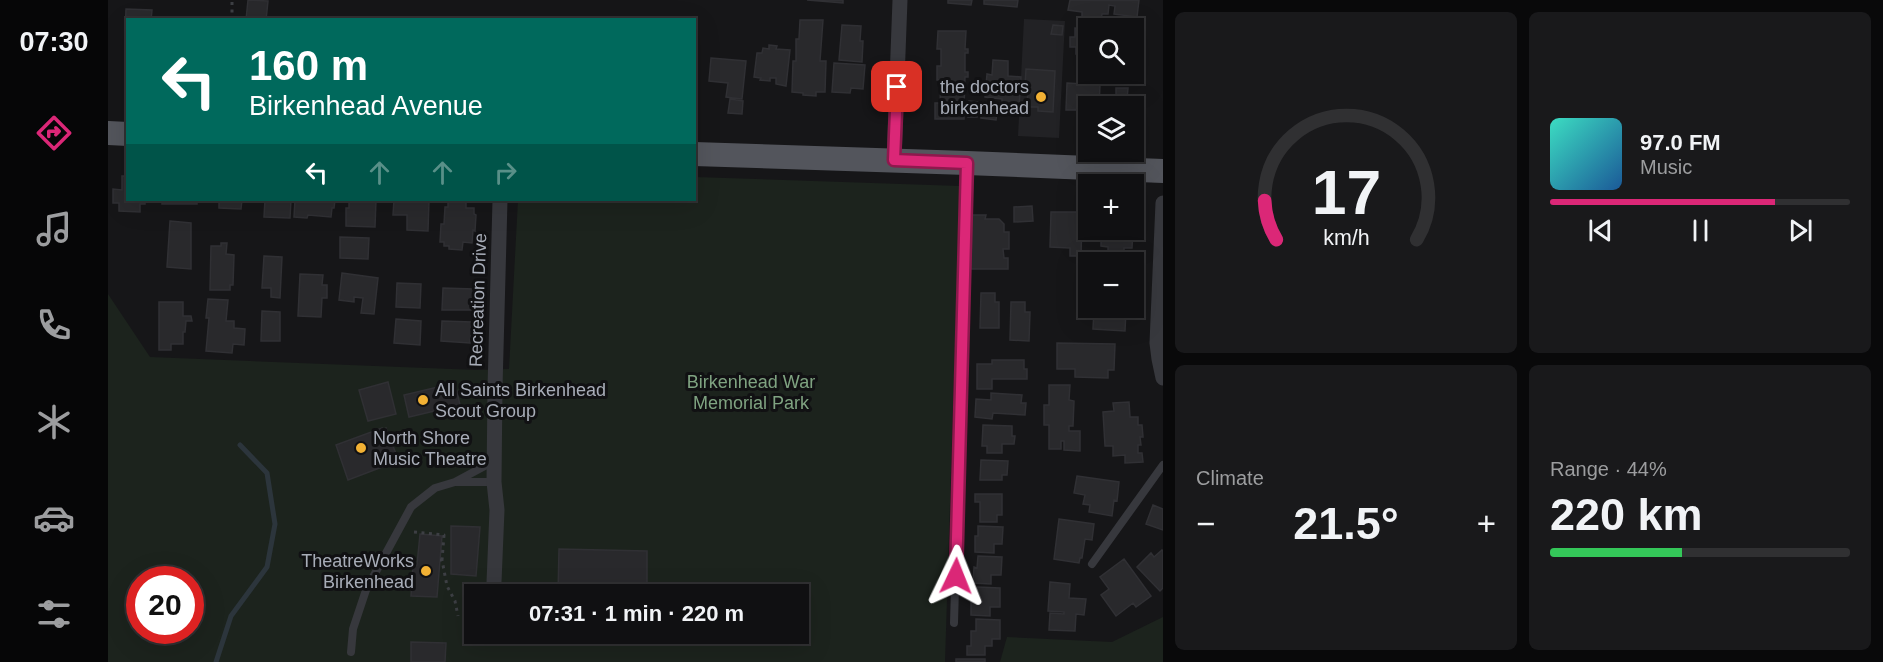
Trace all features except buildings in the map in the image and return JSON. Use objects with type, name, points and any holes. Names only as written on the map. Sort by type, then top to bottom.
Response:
[{"type":"main road","points":[[108,133],[126,134]]},
{"type":"main road","points":[[696,154],[1163,171]]},
{"type":"street","points":[[894,160],[900,0]]},
{"type":"street","name":"Recreation Drive","points":[[494,582],[497,510],[494,461],[500,201]]},
{"type":"street","points":[[1163,202],[1157,343],[1163,378]]},
{"type":"lane","points":[[954,623],[967,163]]},
{"type":"lane","points":[[351,652],[353,629],[366,590],[411,507],[435,488],[455,482],[494,461]]},
{"type":"lane","points":[[1092,564],[1163,465]]},
{"type":"lane","points":[[455,482],[494,482]]},
{"type":"path","points":[[232,0],[232,18]]},
{"type":"path","points":[[414,532],[444,535],[441,560],[447,586],[455,601],[458,616]]},
{"type":"shaded area","points":[[1024,19],[1065,21],[1059,138],[1018,136]]},
{"type":"green space","name":"Birkenhead War Memorial Park","points":[[696,177],[960,186],[945,662],[108,662],[108,294],[150,357],[477,370],[509,369],[518,201],[696,201]]},
{"type":"green space","points":[[1163,617],[1163,662],[1000,662],[1007,637],[1112,642]]},
{"type":"waterway","points":[[216,662],[231,616],[267,567],[275,524],[267,473],[240,445]]},
{"type":"place","name":"the doctors birkenhead","points":[[1041,97]]},
{"type":"place","name":"All Saints Birkenhead Scout Group","points":[[423,400]]},
{"type":"place","name":"North Shore Music Theatre","points":[[361,448]]},
{"type":"place","name":"TheatreWorks Birkenhead","points":[[426,571]]},
{"type":"route","points":[[897,87],[894,160],[967,163],[956,576]]}]
